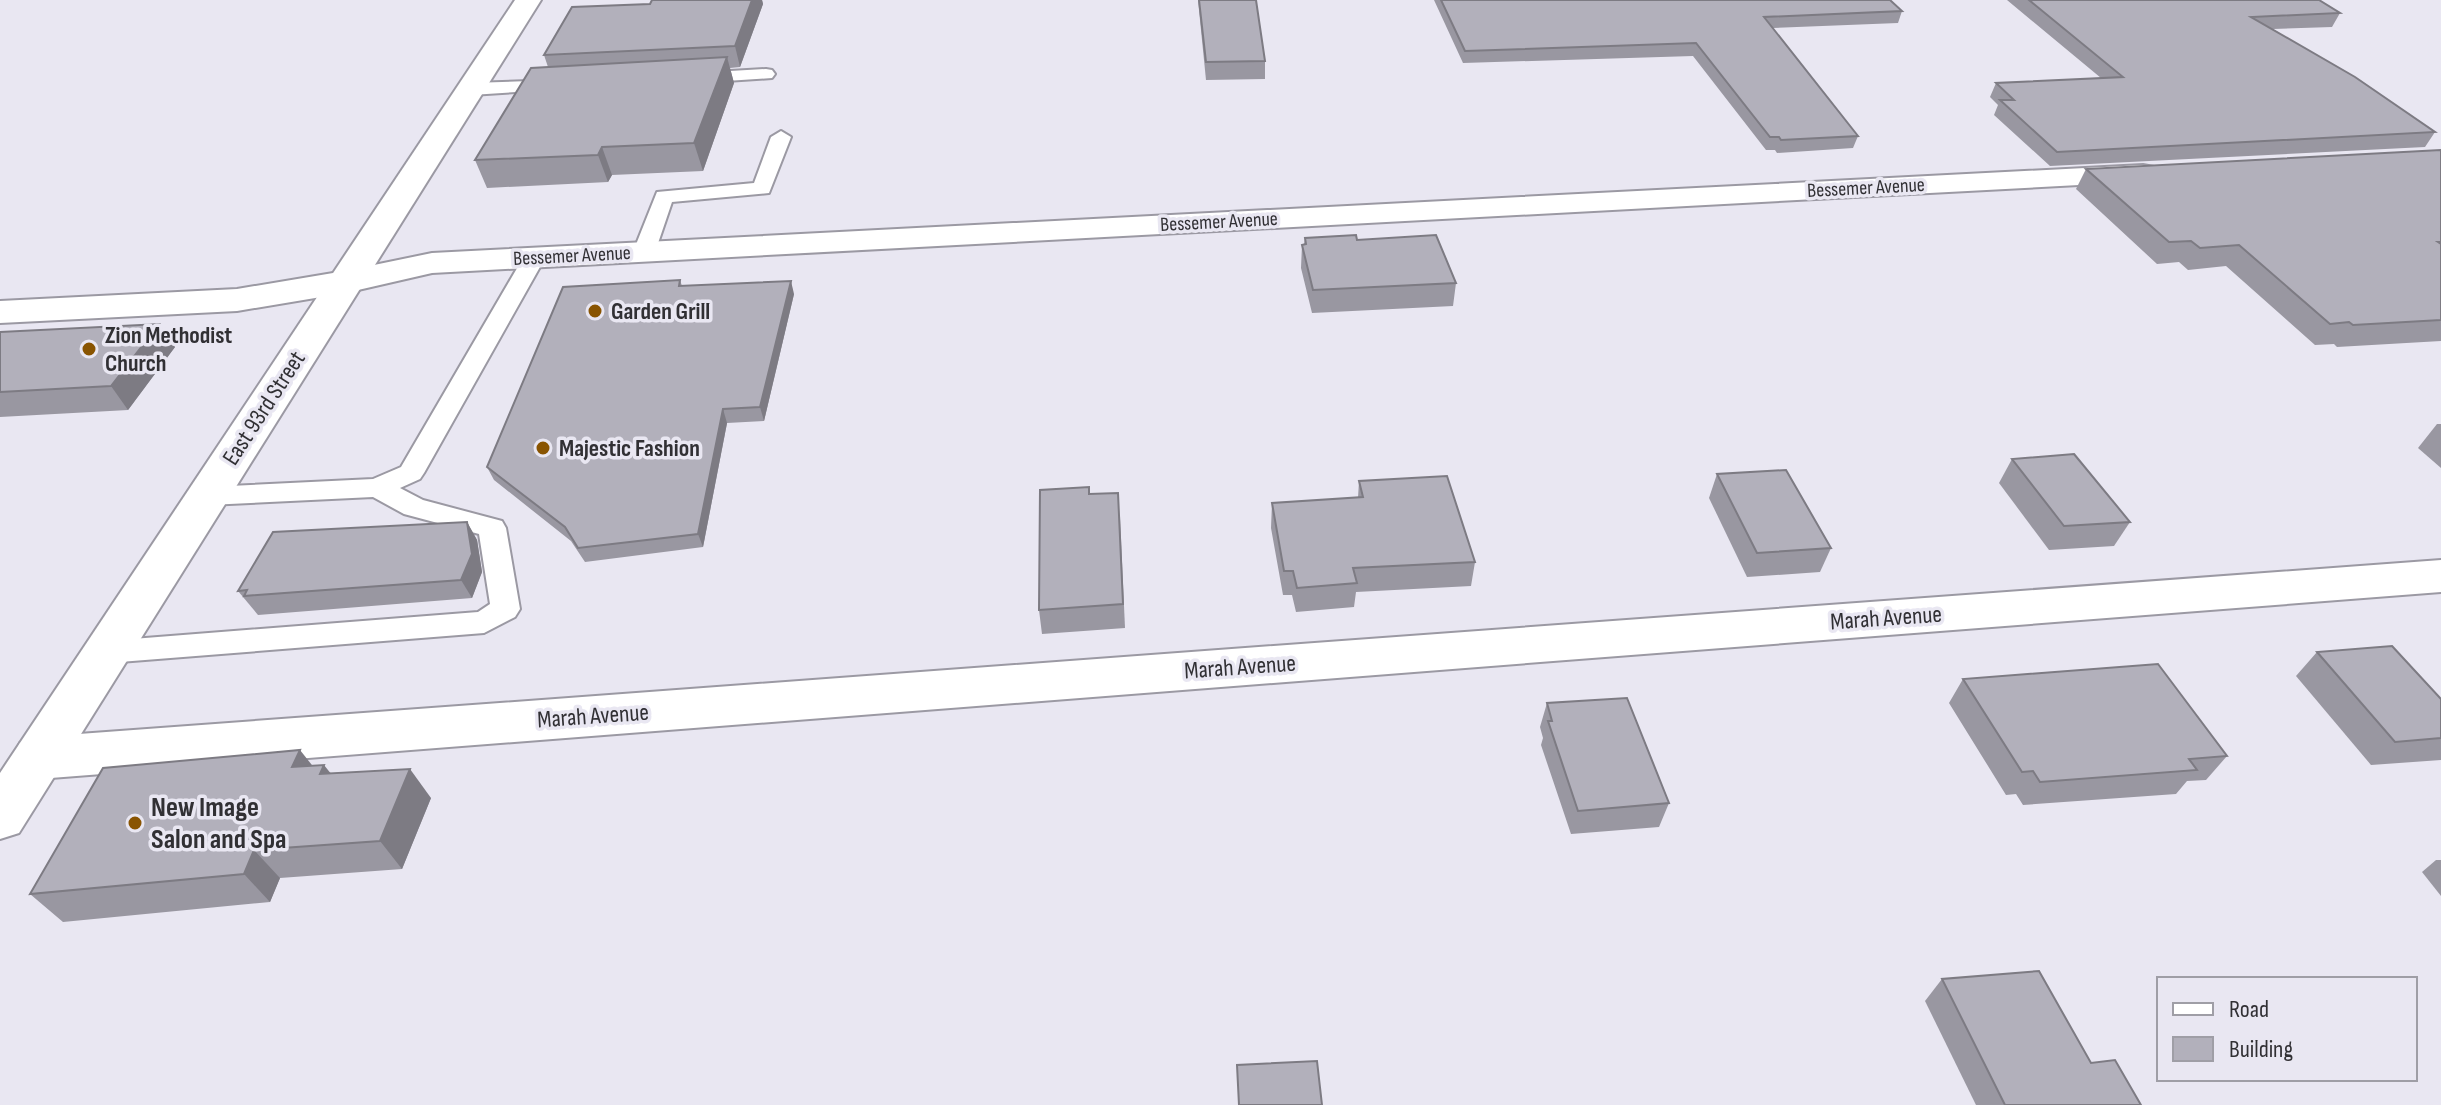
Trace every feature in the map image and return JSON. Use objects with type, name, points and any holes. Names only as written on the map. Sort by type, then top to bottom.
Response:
[{"type":"street","name":"East 93rd Street","points":[[0,817],[528,0]]},
{"type":"street","name":"Bessemer Avenue","points":[[0,312],[237,300],[345,282],[432,263],[2171,172]]},
{"type":"street","name":"Marah Avenue","points":[[38,758],[2441,576]]},
{"type":"lane","points":[[676,79],[766,74]]},
{"type":"lane","points":[[471,89],[570,84]]},
{"type":"lane","points":[[644,252],[664,196],[762,189],[781,137]]},
{"type":"lane","points":[[208,496],[377,488],[411,473],[534,258]]},
{"type":"lane","points":[[107,652],[484,622],[505,609],[492,528],[414,507],[377,488]]},
{"type":"building","points":[[652,0],[752,0],[735,46],[544,55],[572,7],[650,4]]},
{"type":"building","points":[[1199,0],[1256,0],[1265,61],[1206,62]]},
{"type":"building","points":[[1441,0],[1890,0],[1902,11],[1764,17],[1858,136],[1781,140],[1770,137],[1696,43],[1465,51]]},
{"type":"building","points":[[2029,0],[2319,0],[2340,13],[2251,17],[2355,77],[2435,132],[2057,152],[2000,100],[2014,100],[1996,83],[2123,77]]},
{"type":"building","points":[[727,57],[694,143],[602,147],[598,155],[475,160],[531,68]]},
{"type":"building","points":[[2441,150],[2441,242],[2438,242],[2441,244],[2441,320],[2353,325],[2349,322],[2330,324],[2239,245],[2200,248],[2191,241],[2169,242],[2086,169]]},
{"type":"building","points":[[1356,235],[1357,240],[1436,235],[1456,283],[1313,290],[1302,245],[1306,244],[1305,238]]},
{"type":"building","points":[[680,280],[679,286],[791,281],[760,407],[723,409],[698,534],[578,548],[565,527],[487,467],[563,287]]},
{"type":"building","points":[[159,324],[111,386],[0,392],[0,332]]},
{"type":"building","points":[[2074,454],[2130,522],[2064,526],[2012,459]]},
{"type":"building","points":[[1786,470],[1831,548],[1757,553],[1717,474]]},
{"type":"building","points":[[1447,476],[1475,562],[1353,568],[1357,583],[1297,588],[1293,571],[1284,571],[1272,503],[1363,497],[1359,481]]},
{"type":"building","points":[[1089,487],[1089,494],[1118,493],[1123,604],[1039,610],[1040,490]]},
{"type":"building","points":[[467,522],[472,554],[461,580],[244,596],[247,590],[238,591],[273,532]]},
{"type":"building","points":[[2392,646],[2441,699],[2441,738],[2395,742],[2317,652]]},
{"type":"building","points":[[2158,664],[2227,756],[2189,759],[2197,770],[2040,782],[2033,771],[2022,772],[1963,679]]},
{"type":"building","points":[[1627,698],[1669,803],[1578,811],[1548,721],[1552,721],[1547,703]]},
{"type":"building","points":[[300,750],[292,767],[324,765],[320,774],[410,769],[380,841],[254,850],[244,874],[30,894],[103,768]]},
{"type":"building","points":[[2039,971],[2091,1063],[2115,1060],[2141,1105],[2005,1105],[1942,979]]},
{"type":"building","points":[[1317,1061],[1322,1105],[1239,1105],[1237,1065]]},
{"type":"place","name":"Garden Grill","points":[[595,311]]},
{"type":"place","name":"Zion Methodist Church","points":[[89,349]]},
{"type":"place","name":"Majestic Fashion","points":[[543,448]]},
{"type":"place","name":"New Image Salon and Spa","points":[[135,823]]}]
